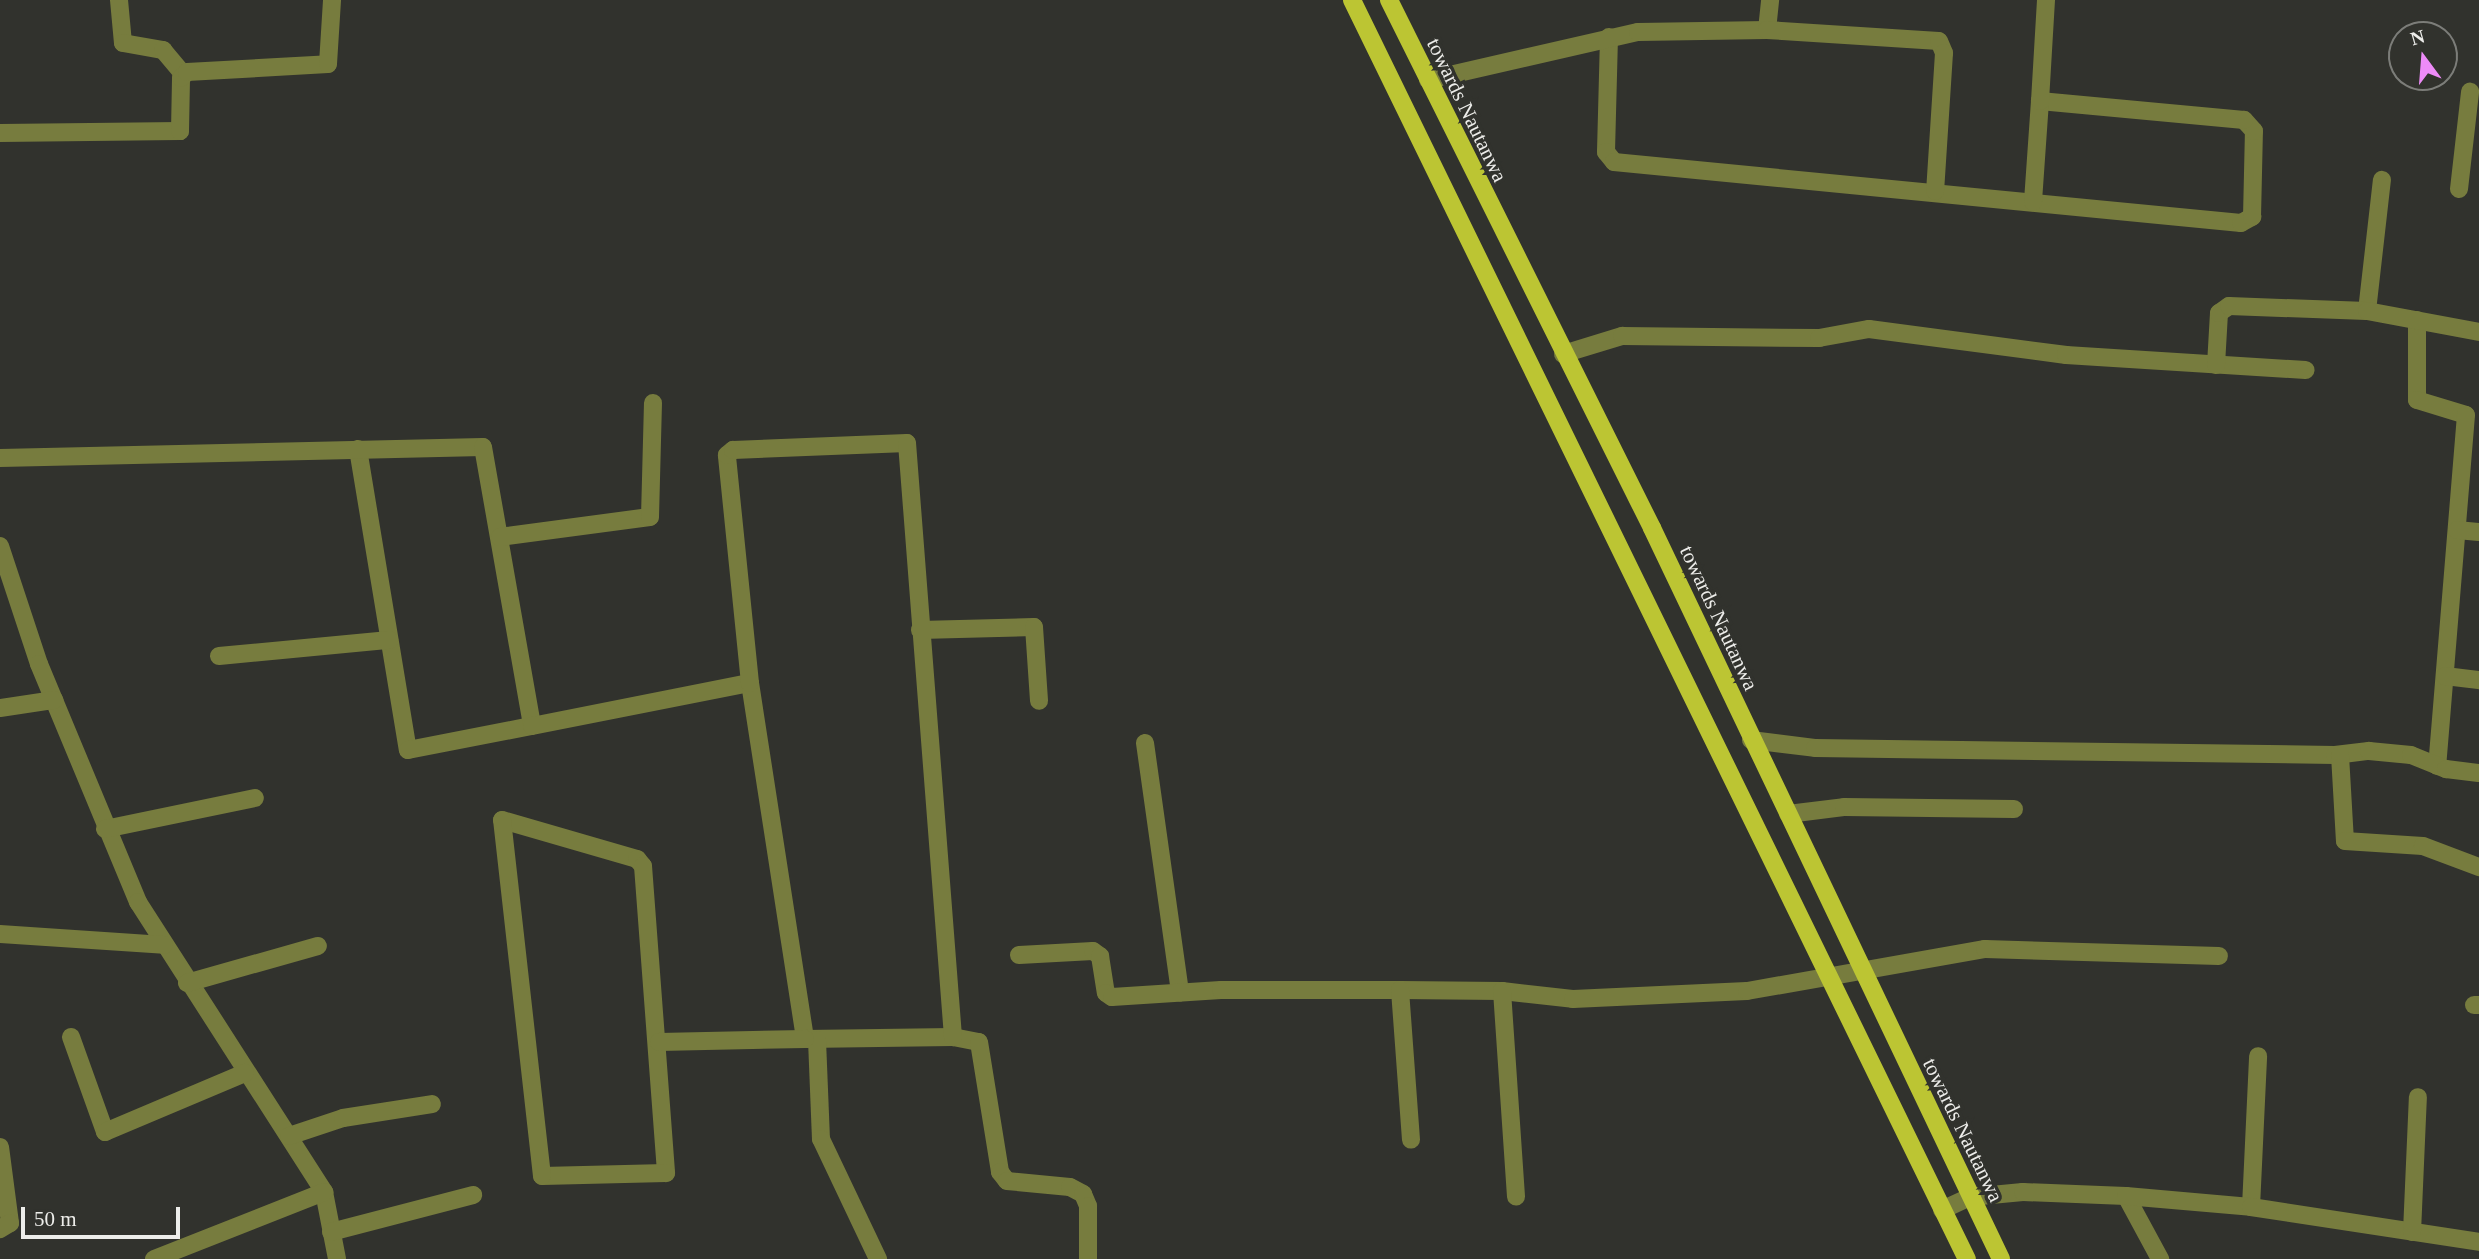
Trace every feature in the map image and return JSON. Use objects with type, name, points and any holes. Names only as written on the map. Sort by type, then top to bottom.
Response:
[{"type":"main road","points":[[1352,0],[1712,730],[1825,975],[1967,1259]]},
{"type":"main road","name":"towards Nautanwa","points":[[1389,0],[1788,814],[2001,1259]]},
{"type":"street","points":[[0,133],[180,131],[183,74],[163,50],[123,43],[118,0]]},
{"type":"street","points":[[183,74],[324,66],[332,0]]},
{"type":"street","points":[[1767,30],[1770,0]]},
{"type":"street","points":[[2033,202],[2046,0]]},
{"type":"street","points":[[1428,80],[1609,37],[1767,30],[1943,46],[1935,191]]},
{"type":"street","points":[[1609,37],[1606,152],[1614,162],[1935,191],[2241,223],[2252,217],[2255,131],[2244,120],[2039,102]]},
{"type":"street","points":[[2459,189],[2471,143],[2470,92]]},
{"type":"street","points":[[2367,311],[2382,180]]},
{"type":"street","points":[[2216,365],[2223,307],[2367,311],[2479,332]]},
{"type":"street","points":[[2417,320],[2417,400],[2466,415],[2437,766]]},
{"type":"street","points":[[1563,354],[1622,336],[1819,338],[1869,329],[2045,353],[2306,370]]},
{"type":"street","points":[[500,537],[646,520],[653,403]]},
{"type":"street","points":[[878,1259],[821,1139],[811,1040],[750,682],[732,545],[727,456],[733,450],[907,443],[953,1037]]},
{"type":"street","points":[[0,458],[483,447],[532,726]]},
{"type":"street","points":[[358,449],[408,750],[750,682]]},
{"type":"street","points":[[2457,530],[2479,532]]},
{"type":"street","points":[[0,546],[54,700],[104,829],[187,984],[324,1192],[337,1259]]},
{"type":"street","points":[[920,630],[1034,627],[1038,701]]},
{"type":"street","points":[[219,656],[389,640]]},
{"type":"street","points":[[2445,676],[2479,680]]},
{"type":"street","points":[[0,708],[54,700]]},
{"type":"street","points":[[1751,740],[1815,748],[2411,755],[2437,766],[2479,773]]},
{"type":"street","points":[[1145,743],[1180,993]]},
{"type":"street","points":[[2340,755],[2346,841],[2423,846],[2479,867]]},
{"type":"street","points":[[104,829],[256,797]]},
{"type":"street","points":[[1788,814],[1844,807],[2014,809]]},
{"type":"street","points":[[500,820],[637,859],[643,866],[659,1042],[666,1173],[542,1175],[500,820]]},
{"type":"street","points":[[0,934],[164,945]]},
{"type":"street","points":[[187,984],[318,946]]},
{"type":"street","points":[[1019,955],[1093,951],[1100,956],[1109,996],[1400,990],[1502,991],[1573,999],[1747,991],[1860,968],[2026,946],[2219,956]]},
{"type":"street","points":[[1400,990],[1411,1140]]},
{"type":"street","points":[[1502,991],[1516,1196]]},
{"type":"street","points":[[71,1037],[105,1132],[245,1073]]},
{"type":"street","points":[[659,1042],[953,1037],[979,1042],[985,1055],[1000,1172],[1007,1181],[1070,1187],[1083,1194],[1088,1259]]},
{"type":"street","points":[[2251,1207],[2258,1056]]},
{"type":"street","points":[[2412,1232],[2418,1097]]},
{"type":"street","points":[[289,1136],[343,1118],[432,1104]]},
{"type":"street","points":[[0,1147],[10,1223],[0,1229]]},
{"type":"street","points":[[154,1259],[324,1192]]},
{"type":"street","points":[[1942,1210],[1970,1197],[2023,1192],[2126,1196],[2251,1207],[2479,1242]]},
{"type":"street","points":[[331,1233],[473,1195]]},
{"type":"street","points":[[2126,1196],[2160,1259]]}]
